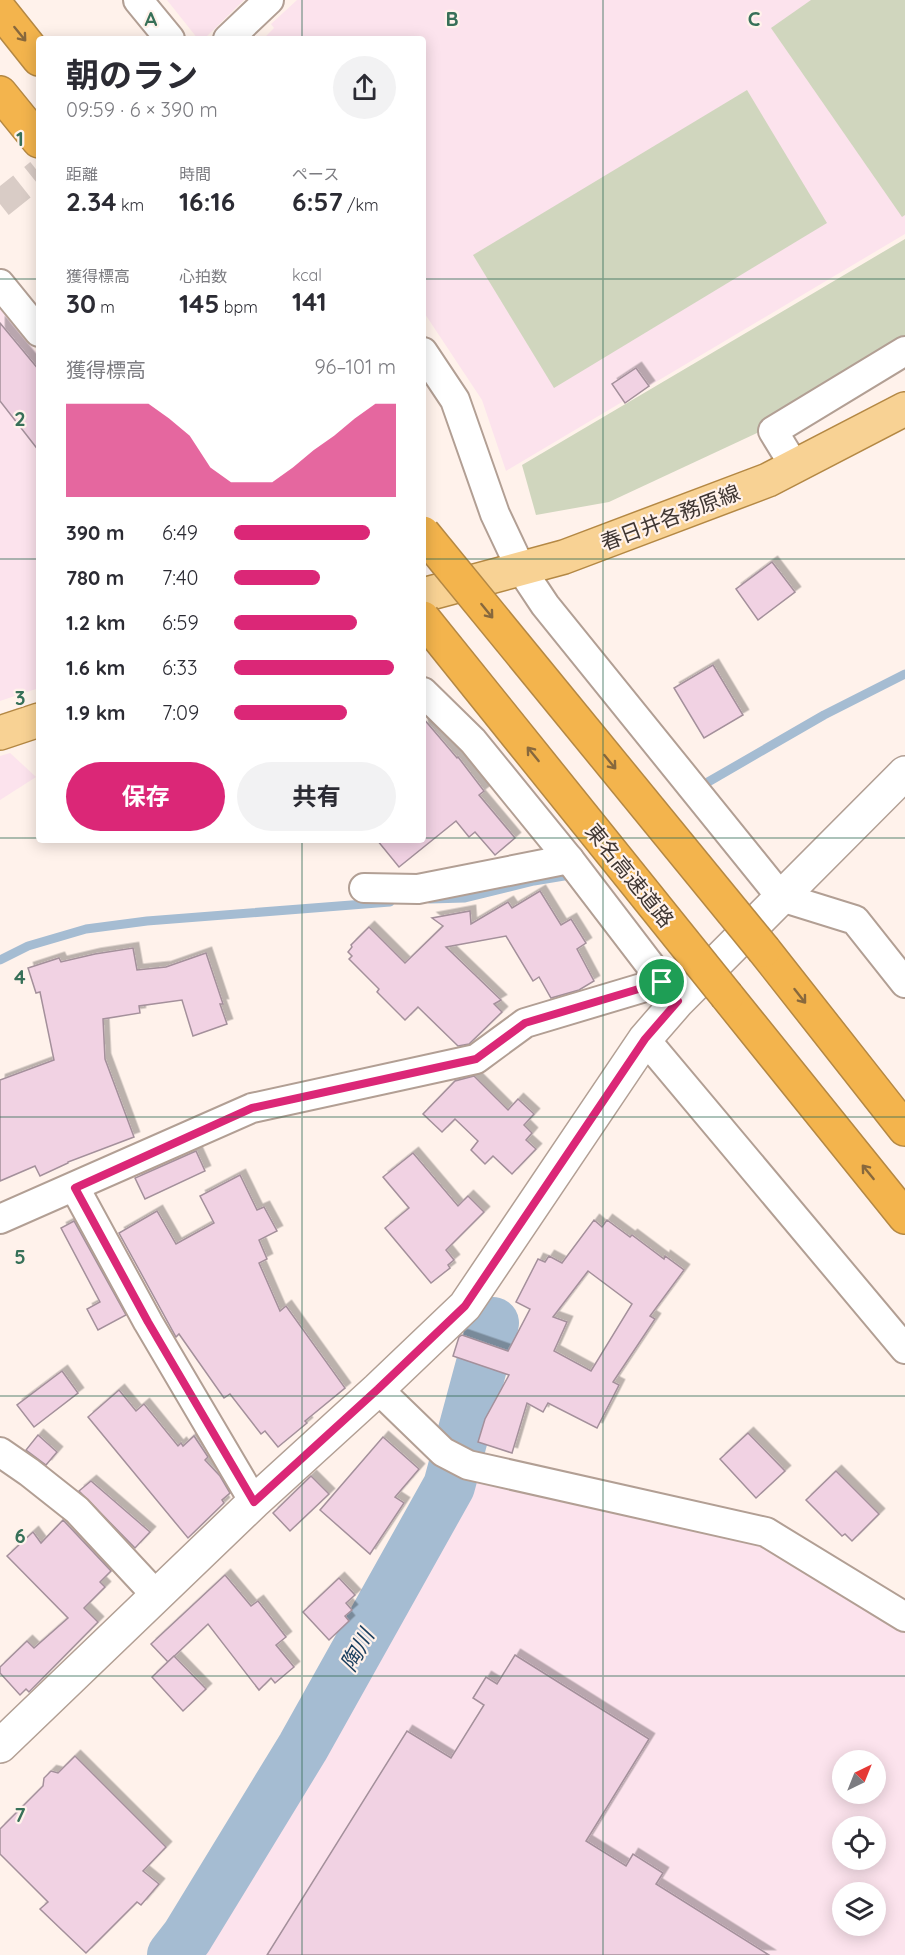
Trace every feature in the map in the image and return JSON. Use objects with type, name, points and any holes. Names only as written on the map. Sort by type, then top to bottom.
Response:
[{"type":"highway","points":[[0,10],[36,54]]},
{"type":"highway","points":[[0,93],[36,137]]},
{"type":"highway","points":[[426,537],[764,950],[905,1129]]},
{"type":"highway","name":"東名高速道路","points":[[426,622],[905,1217]]},
{"type":"main road","name":"春日井各務原線","points":[[426,594],[564,557],[768,480],[905,409]]},
{"type":"main road","points":[[0,733],[36,721]]},
{"type":"street","points":[[138,0],[168,36]]},
{"type":"street","points":[[231,36],[269,0]]},
{"type":"street","points":[[0,284],[36,328]]},
{"type":"street","points":[[795,467],[773,431],[905,351]]},
{"type":"street","points":[[426,356],[455,400],[495,513],[521,569],[545,605],[781,897],[855,920],[905,983]]},
{"type":"street","points":[[426,695],[473,741],[569,859],[670,991]]},
{"type":"street","points":[[0,1746],[254,1502],[465,1306],[645,1039],[670,991],[781,897],[905,773]]},
{"type":"street","points":[[364,888],[418,889],[569,859]]},
{"type":"street","points":[[0,1219],[75,1188],[252,1108],[476,1059],[525,1023],[670,991]]},
{"type":"street","points":[[645,1039],[905,1349]]},
{"type":"street","points":[[75,1188],[148,1322],[254,1502]]},
{"type":"street","points":[[378,1389],[443,1452],[468,1466],[766,1532],[905,1617]]},
{"type":"street","points":[[0,1452],[77,1510],[157,1596]]},
{"type":"shaded area","points":[[167,0],[244,0],[207,36],[196,36]]},
{"type":"shaded area","points":[[297,0],[905,0],[905,234],[506,471],[482,400],[426,316],[426,36],[266,36],[274,28],[271,24]]},
{"type":"shaded area","points":[[0,309],[36,351],[36,689],[0,701]]},
{"type":"shaded area","points":[[10,753],[36,777],[0,800],[0,756]]},
{"type":"shaded area","points":[[457,1475],[769,1548],[905,1631],[905,1955],[182,1955],[381,1633],[455,1486]]},
{"type":"green space","points":[[811,0],[905,0],[905,215],[902,217],[771,28]]},
{"type":"green space","points":[[747,90],[827,223],[554,388],[473,255]]},
{"type":"green space","points":[[905,239],[905,344],[768,428],[609,502],[536,515],[522,465]]},
{"type":"building","points":[[0,323],[36,366],[36,447],[0,401]]},
{"type":"building","points":[[636,368],[649,386],[625,403],[612,384]]},
{"type":"building","points":[[772,562],[795,592],[758,620],[736,589]]},
{"type":"building","points":[[713,665],[743,715],[704,738],[674,688]]},
{"type":"building","points":[[426,722],[458,757],[484,791],[479,795],[515,838],[495,855],[475,832],[469,837],[456,821],[399,867],[379,843],[426,843]]},
{"type":"building","points":[[540,891],[561,925],[571,919],[586,943],[577,949],[594,981],[579,990],[551,998],[539,977],[533,981],[506,936],[446,947],[501,1000],[494,1004],[502,1012],[469,1044],[458,1046],[418,1007],[405,1020],[377,992],[379,989],[349,959],[352,956],[348,952],[351,945],[369,927],[405,963],[443,926],[432,918],[470,911],[471,924],[508,902],[512,908]]},
{"type":"building","points":[[133,948],[137,970],[166,967],[206,953],[223,1004],[220,1004],[227,1024],[193,1036],[182,1000],[139,1006],[140,1013],[103,1019],[105,1059],[134,1137],[68,1162],[40,1176],[35,1166],[0,1181],[0,1080],[54,1060],[40,992],[36,993],[28,968],[59,958],[61,962]]},
{"type":"building","points":[[474,1076],[508,1110],[518,1099],[534,1114],[524,1125],[532,1133],[526,1140],[536,1149],[512,1174],[493,1156],[485,1164],[471,1150],[478,1141],[455,1119],[442,1132],[423,1114],[455,1081]]},
{"type":"building","points":[[196,1151],[205,1171],[145,1199],[135,1178]]},
{"type":"building","points":[[413,1153],[458,1206],[468,1196],[484,1212],[446,1250],[454,1260],[448,1265],[450,1268],[431,1283],[385,1228],[409,1208],[383,1177]]},
{"type":"building","points":[[240,1175],[257,1210],[264,1207],[277,1231],[259,1240],[267,1259],[259,1263],[280,1311],[286,1306],[345,1388],[278,1447],[265,1431],[261,1434],[230,1394],[224,1398],[179,1334],[176,1337],[119,1233],[157,1211],[176,1244],[214,1223],[200,1196]]},
{"type":"building","points":[[594,1220],[602,1227],[607,1220],[684,1270],[650,1316],[655,1319],[613,1382],[619,1385],[597,1428],[548,1403],[543,1412],[527,1403],[512,1453],[478,1442],[485,1419],[509,1375],[453,1356],[459,1337],[462,1335],[508,1351],[530,1309],[516,1302],[538,1259],[545,1262],[549,1256],[562,1263]],"holes":[[[588,1271],[632,1304],[591,1371],[554,1351],[567,1322],[553,1317]]]},
{"type":"building","points":[[74,1221],[126,1315],[98,1330],[87,1309],[100,1302],[61,1228]]},
{"type":"building","points":[[62,1371],[78,1393],[34,1427],[17,1405]]},
{"type":"building","points":[[119,1390],[136,1411],[144,1404],[178,1446],[181,1443],[183,1446],[194,1436],[208,1457],[205,1460],[220,1476],[230,1493],[222,1500],[224,1503],[188,1538],[88,1417]]},
{"type":"building","points":[[748,1433],[785,1471],[756,1498],[720,1459]]},
{"type":"building","points":[[38,1435],[57,1452],[46,1465],[26,1450]]},
{"type":"building","points":[[383,1437],[419,1469],[395,1497],[404,1503],[370,1554],[320,1510]]},
{"type":"building","points":[[836,1471],[879,1514],[852,1541],[845,1534],[842,1536],[806,1500]]},
{"type":"building","points":[[311,1476],[329,1494],[290,1531],[273,1513]]},
{"type":"building","points":[[91,1481],[150,1532],[135,1548],[79,1491]]},
{"type":"building","points":[[63,1520],[111,1571],[100,1582],[105,1587],[84,1608],[98,1622],[29,1692],[26,1689],[20,1695],[0,1673],[0,1667],[27,1641],[34,1648],[68,1618],[7,1556],[33,1532],[41,1543]]},
{"type":"building","points":[[225,1575],[251,1606],[258,1601],[286,1637],[276,1645],[294,1667],[275,1683],[271,1678],[259,1690],[208,1624],[168,1662],[151,1644]]},
{"type":"building","points":[[339,1578],[355,1595],[346,1603],[352,1610],[345,1616],[349,1621],[329,1640],[303,1612]]},
{"type":"building","points":[[515,1655],[649,1739],[586,1841],[626,1866],[633,1854],[663,1873],[656,1884],[769,1955],[267,1955],[407,1731],[451,1758],[484,1705],[473,1698],[486,1677],[497,1684]]},
{"type":"building","points":[[174,1656],[206,1689],[183,1711],[152,1677]]},
{"type":"building","points":[[75,1756],[166,1847],[143,1871],[159,1884],[141,1905],[137,1902],[86,1953],[40,1909],[48,1902],[0,1854],[0,1829],[43,1786],[44,1778],[51,1771],[58,1773]]},
{"type":"waterway","points":[[708,782],[824,715],[905,674]]},
{"type":"waterway","points":[[430,899],[465,898],[534,881],[576,874]]},
{"type":"waterway","points":[[0,960],[28,946],[86,929],[147,921],[390,902]]},
{"type":"waterway","name":"陶川","points":[[173,1955],[187,1937],[303,1747],[449,1486],[493,1323]]},
{"type":"tunnel","points":[[0,204],[36,175]]},
{"type":"route","points":[[662,982],[678,1001],[645,1039],[465,1306],[254,1502],[148,1322],[75,1188],[252,1108],[476,1059],[525,1023],[662,982]]}]
